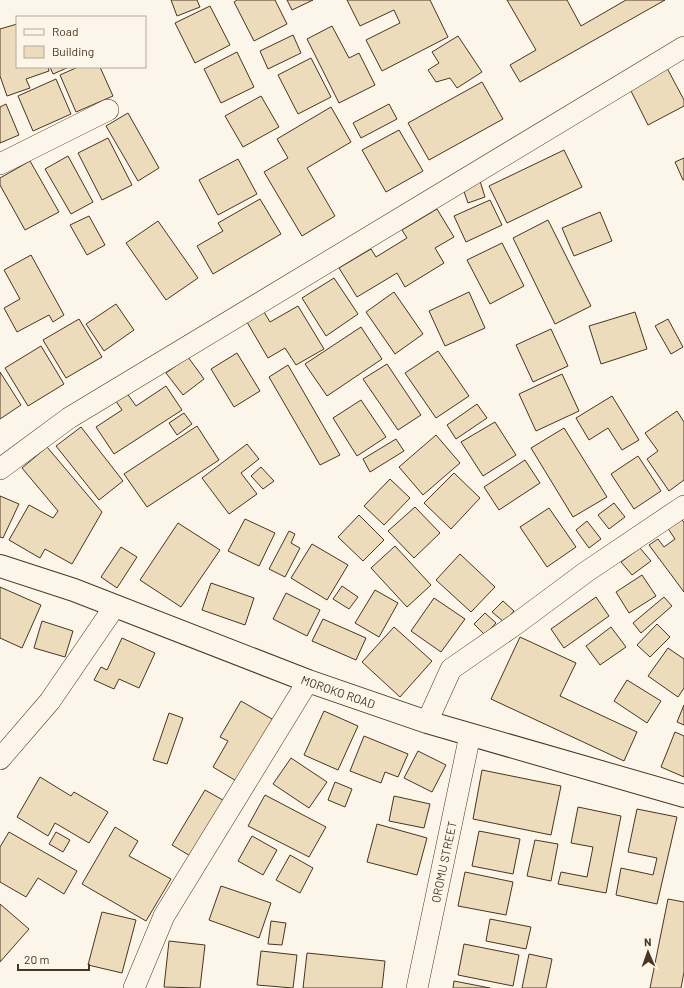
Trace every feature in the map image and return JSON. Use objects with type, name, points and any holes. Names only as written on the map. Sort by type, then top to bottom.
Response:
[{"type":"street","points":[[0,469],[69,418],[684,47]]},
{"type":"street","points":[[0,164],[108,110]]},
{"type":"street","points":[[427,722],[451,669],[516,624],[586,572],[684,506]]},
{"type":"street","name":"MOROKO ROAD","points":[[0,566],[74,590],[308,681],[427,722],[684,796]]},
{"type":"street","points":[[0,759],[50,702],[115,606]]},
{"type":"street","points":[[134,988],[164,916],[308,681]]},
{"type":"street","name":"OROMU STREET","points":[[417,988],[470,735]]},
{"type":"building","points":[[171,0],[197,0],[200,7],[177,16]]},
{"type":"building","points":[[237,0],[275,0],[287,24],[254,41],[234,2]]},
{"type":"building","points":[[287,0],[313,0],[292,10]]},
{"type":"building","points":[[347,0],[430,0],[448,37],[382,71],[366,40],[400,23],[394,10],[360,26]]},
{"type":"building","points":[[507,0],[567,0],[581,26],[626,0],[665,0],[520,82],[510,65],[536,50]]},
{"type":"building","points":[[210,6],[230,45],[195,63],[175,23]]},
{"type":"building","points":[[16,24],[16,68],[48,68],[49,71],[26,79],[30,88],[7,96],[0,76],[0,29]]},
{"type":"building","points":[[332,26],[349,58],[359,53],[375,85],[339,103],[307,39]]},
{"type":"building","points":[[293,35],[301,53],[268,69],[260,51]]},
{"type":"building","points":[[458,36],[482,72],[457,88],[450,78],[436,82],[428,70],[439,63],[432,52]]},
{"type":"building","points":[[237,52],[254,87],[221,103],[204,69]]},
{"type":"building","points":[[311,58],[331,97],[298,114],[278,75]]},
{"type":"building","points":[[50,68],[67,68],[53,74]]},
{"type":"building","points":[[76,68],[100,68],[113,96],[76,112],[60,75]]},
{"type":"building","points":[[667,68],[684,100],[684,106],[648,125],[629,87]]},
{"type":"building","points":[[56,79],[71,114],[33,131],[18,96]]},
{"type":"building","points":[[482,82],[503,119],[429,160],[408,123]]},
{"type":"building","points":[[261,96],[279,127],[243,147],[225,116]]},
{"type":"building","points":[[6,104],[19,135],[0,143],[0,107]]},
{"type":"building","points":[[389,104],[397,119],[361,138],[353,123]]},
{"type":"building","points":[[331,107],[351,142],[307,168],[335,216],[302,236],[264,172],[288,158],[277,139]]},
{"type":"building","points":[[128,113],[159,168],[138,181],[106,126]]},
{"type":"building","points":[[399,130],[423,171],[386,192],[362,150]]},
{"type":"building","points":[[108,138],[132,185],[102,200],[78,153]]},
{"type":"building","points":[[564,150],[582,187],[507,223],[489,186]]},
{"type":"building","points":[[68,156],[93,202],[71,214],[45,169]]},
{"type":"building","points":[[684,158],[684,180],[683,180],[675,162]]},
{"type":"building","points":[[238,159],[257,194],[218,215],[199,180]]},
{"type":"building","points":[[30,161],[59,212],[25,230],[0,185],[0,178]]},
{"type":"building","points":[[479,178],[485,197],[468,203],[461,183]]},
{"type":"building","points":[[260,199],[281,234],[213,274],[197,246],[223,231],[218,223]]},
{"type":"building","points":[[490,200],[502,225],[466,242],[454,216]]},
{"type":"building","points":[[437,209],[454,237],[435,248],[444,263],[405,287],[397,273],[357,297],[339,268],[371,249],[376,257],[407,238],[402,230]]},
{"type":"building","points":[[600,212],[612,241],[574,256],[562,228]]},
{"type":"building","points":[[89,216],[105,245],[87,255],[70,225]]},
{"type":"building","points":[[548,220],[591,306],[555,324],[513,238]]},
{"type":"building","points":[[158,221],[198,278],[166,300],[126,243]]},
{"type":"building","points":[[502,243],[524,286],[490,304],[467,260]]},
{"type":"building","points":[[31,255],[64,315],[53,322],[49,315],[17,332],[4,308],[20,299],[4,270]]},
{"type":"building","points":[[334,278],[358,314],[326,336],[302,298]]},
{"type":"building","points":[[394,292],[423,334],[395,354],[366,312]]},
{"type":"building","points":[[469,292],[485,328],[445,346],[429,311]]},
{"type":"building","points":[[116,304],[134,330],[104,351],[86,324]]},
{"type":"building","points":[[298,306],[324,349],[296,365],[285,348],[268,358],[244,317],[261,307],[270,322]]},
{"type":"building","points":[[635,312],[647,349],[601,364],[589,326]]},
{"type":"building","points":[[79,319],[102,357],[66,378],[43,340]]},
{"type":"building","points":[[668,319],[683,347],[671,354],[655,326]]},
{"type":"building","points":[[361,327],[382,359],[327,396],[305,364]]},
{"type":"building","points":[[551,329],[568,366],[533,382],[516,345]]},
{"type":"building","points":[[41,346],[64,384],[28,406],[5,368]]},
{"type":"building","points":[[438,351],[469,396],[436,418],[405,373]]},
{"type":"building","points":[[237,353],[260,391],[234,407],[211,369]]},
{"type":"building","points":[[188,357],[204,379],[183,395],[166,373]]},
{"type":"building","points":[[387,364],[421,415],[398,430],[363,379]]},
{"type":"building","points":[[288,365],[340,455],[320,465],[269,377]]},
{"type":"building","points":[[0,372],[21,405],[0,419]]},
{"type":"building","points":[[562,374],[579,411],[536,431],[519,394]]},
{"type":"building","points":[[166,386],[182,410],[114,454],[96,427],[122,410],[113,397],[124,389],[136,406]]},
{"type":"building","points":[[612,396],[639,440],[622,450],[608,428],[589,440],[576,418]]},
{"type":"building","points":[[361,400],[386,437],[357,456],[333,418]]},
{"type":"building","points":[[477,404],[487,418],[456,439],[447,425]]},
{"type":"building","points":[[677,411],[684,422],[684,480],[669,491],[647,459],[658,451],[645,433]]},
{"type":"building","points":[[184,413],[192,424],[177,435],[169,423]]},
{"type":"building","points":[[495,422],[516,455],[483,476],[461,442]]},
{"type":"building","points":[[197,426],[219,460],[147,507],[124,474]]},
{"type":"building","points":[[81,427],[123,481],[99,500],[56,446]]},
{"type":"building","points":[[564,428],[607,497],[573,517],[531,448]]},
{"type":"building","points":[[436,435],[460,463],[423,495],[399,467]]},
{"type":"building","points":[[396,439],[404,451],[370,472],[363,459]]},
{"type":"building","points":[[247,444],[259,459],[241,473],[257,494],[229,514],[202,478]]},
{"type":"building","points":[[47,447],[102,512],[72,564],[45,549],[40,558],[9,540],[29,505],[53,518],[58,511],[22,468]]},
{"type":"building","points":[[638,456],[661,491],[634,509],[611,474]]},
{"type":"building","points":[[525,460],[540,483],[499,510],[484,487]]},
{"type":"building","points":[[261,467],[274,481],[263,489],[251,476]]},
{"type":"building","points":[[454,473],[480,498],[451,529],[424,503]]},
{"type":"building","points":[[390,479],[410,498],[384,525],[364,506]]},
{"type":"building","points":[[0,496],[19,504],[3,538],[0,537]]},
{"type":"building","points":[[614,503],[625,517],[609,529],[598,515]]},
{"type":"building","points":[[415,507],[440,533],[414,558],[388,531]]},
{"type":"building","points":[[549,508],[576,547],[547,567],[520,527]]},
{"type":"building","points":[[359,515],[384,540],[363,561],[338,537]]},
{"type":"building","points":[[680,518],[684,522],[684,592],[649,545],[658,539],[664,547],[675,539],[667,527]]},
{"type":"building","points":[[245,519],[275,533],[259,566],[228,551]]},
{"type":"building","points":[[587,521],[601,539],[589,548],[576,530]]},
{"type":"building","points":[[178,523],[220,550],[181,607],[140,580]]},
{"type":"building","points":[[289,531],[295,534],[291,543],[300,548],[285,577],[269,569]]},
{"type":"building","points":[[312,544],[348,565],[327,600],[291,578]]},
{"type":"building","points":[[395,546],[431,585],[407,607],[371,568]]},
{"type":"building","points":[[121,547],[137,557],[117,588],[101,577]]},
{"type":"building","points":[[640,548],[651,561],[632,575],[621,562]]},
{"type":"building","points":[[460,554],[495,587],[471,612],[436,580]]},
{"type":"building","points":[[642,575],[656,596],[629,613],[616,592]]},
{"type":"building","points":[[211,583],[254,598],[245,625],[202,610]]},
{"type":"building","points":[[342,586],[358,597],[349,609],[333,599]]},
{"type":"building","points":[[0,587],[41,605],[22,648],[0,638]]},
{"type":"building","points":[[375,590],[398,603],[379,637],[355,623]]},
{"type":"building","points":[[286,593],[320,610],[307,636],[273,619]]},
{"type":"building","points":[[596,597],[609,616],[564,648],[551,629]]},
{"type":"building","points":[[664,597],[672,606],[641,633],[633,623]]},
{"type":"building","points":[[434,598],[465,619],[441,652],[411,631]]},
{"type":"building","points":[[503,601],[514,611],[504,622],[492,612]]},
{"type":"building","points":[[485,613],[496,623],[485,635],[474,624]]},
{"type":"building","points":[[323,619],[366,638],[356,660],[312,641]]},
{"type":"building","points":[[42,621],[73,631],[65,657],[34,648]]},
{"type":"building","points":[[657,624],[670,637],[650,657],[637,645]]},
{"type":"building","points":[[394,627],[432,661],[400,697],[362,662]]},
{"type":"building","points":[[611,627],[626,647],[600,665],[586,646]]},
{"type":"building","points":[[520,637],[576,663],[560,696],[637,732],[624,761],[491,699]]},
{"type":"building","points":[[122,638],[155,653],[139,688],[119,679],[114,689],[94,680],[101,667],[107,670]]},
{"type":"building","points":[[668,648],[684,659],[684,688],[678,697],[648,676]]},
{"type":"building","points":[[627,680],[661,701],[647,723],[614,701]]},
{"type":"building","points":[[241,701],[279,723],[243,785],[213,767],[228,741],[220,737]]},
{"type":"building","points":[[684,705],[684,725],[677,722]]},
{"type":"building","points":[[324,711],[358,726],[338,770],[304,755]]},
{"type":"building","points":[[169,713],[183,718],[167,764],[153,760]]},
{"type":"building","points":[[675,732],[684,736],[684,777],[661,767]]},
{"type":"building","points":[[364,736],[408,754],[398,777],[385,772],[381,783],[350,771]]},
{"type":"building","points":[[418,751],[446,765],[432,792],[404,778]]},
{"type":"building","points":[[291,758],[327,782],[309,808],[273,784]]},
{"type":"building","points":[[482,770],[561,786],[551,835],[473,819]]},
{"type":"building","points":[[40,777],[71,796],[74,792],[108,812],[89,843],[55,823],[48,836],[17,817]]},
{"type":"building","points":[[335,782],[352,789],[345,807],[328,800]]},
{"type":"building","points":[[205,790],[230,804],[197,860],[172,845]]},
{"type":"building","points":[[265,795],[326,827],[309,857],[248,826]]},
{"type":"building","points":[[394,796],[430,804],[424,828],[389,821]]},
{"type":"building","points":[[578,807],[621,816],[606,893],[558,884],[561,872],[587,877],[593,847],[571,843]]},
{"type":"building","points":[[637,809],[677,817],[657,904],[616,895],[621,868],[653,875],[657,858],[628,852]]},
{"type":"building","points":[[377,824],[427,838],[417,875],[367,862]]},
{"type":"building","points":[[115,827],[138,841],[129,856],[171,879],[146,921],[82,884]]},
{"type":"building","points":[[479,831],[520,839],[513,874],[472,866]]},
{"type":"building","points":[[9,832],[77,871],[64,894],[38,878],[26,897],[0,882],[0,847]]},
{"type":"building","points":[[56,832],[70,840],[63,852],[49,844]]},
{"type":"building","points":[[252,836],[277,850],[263,875],[238,861]]},
{"type":"building","points":[[535,840],[558,844],[551,881],[527,876]]},
{"type":"building","points":[[290,855],[313,868],[300,893],[276,880]]},
{"type":"building","points":[[465,872],[513,882],[506,915],[458,906]]},
{"type":"building","points":[[221,886],[271,903],[259,938],[209,920]]},
{"type":"building","points":[[668,899],[684,902],[684,972],[681,988],[650,988]]},
{"type":"building","points":[[0,904],[29,929],[0,962]]},
{"type":"building","points":[[102,912],[136,920],[122,973],[88,965]]},
{"type":"building","points":[[490,919],[531,927],[526,949],[486,941]]},
{"type":"building","points":[[271,921],[286,923],[282,945],[268,944]]},
{"type":"building","points":[[169,941],[205,945],[200,988],[164,987]]},
{"type":"building","points":[[464,944],[519,955],[513,986],[458,975]]},
{"type":"building","points":[[261,951],[297,955],[293,988],[257,985]]},
{"type":"building","points":[[307,953],[385,961],[382,988],[303,988]]},
{"type":"building","points":[[529,954],[552,959],[546,988],[522,988]]},
{"type":"building","points":[[454,981],[490,988],[453,988]]}]
